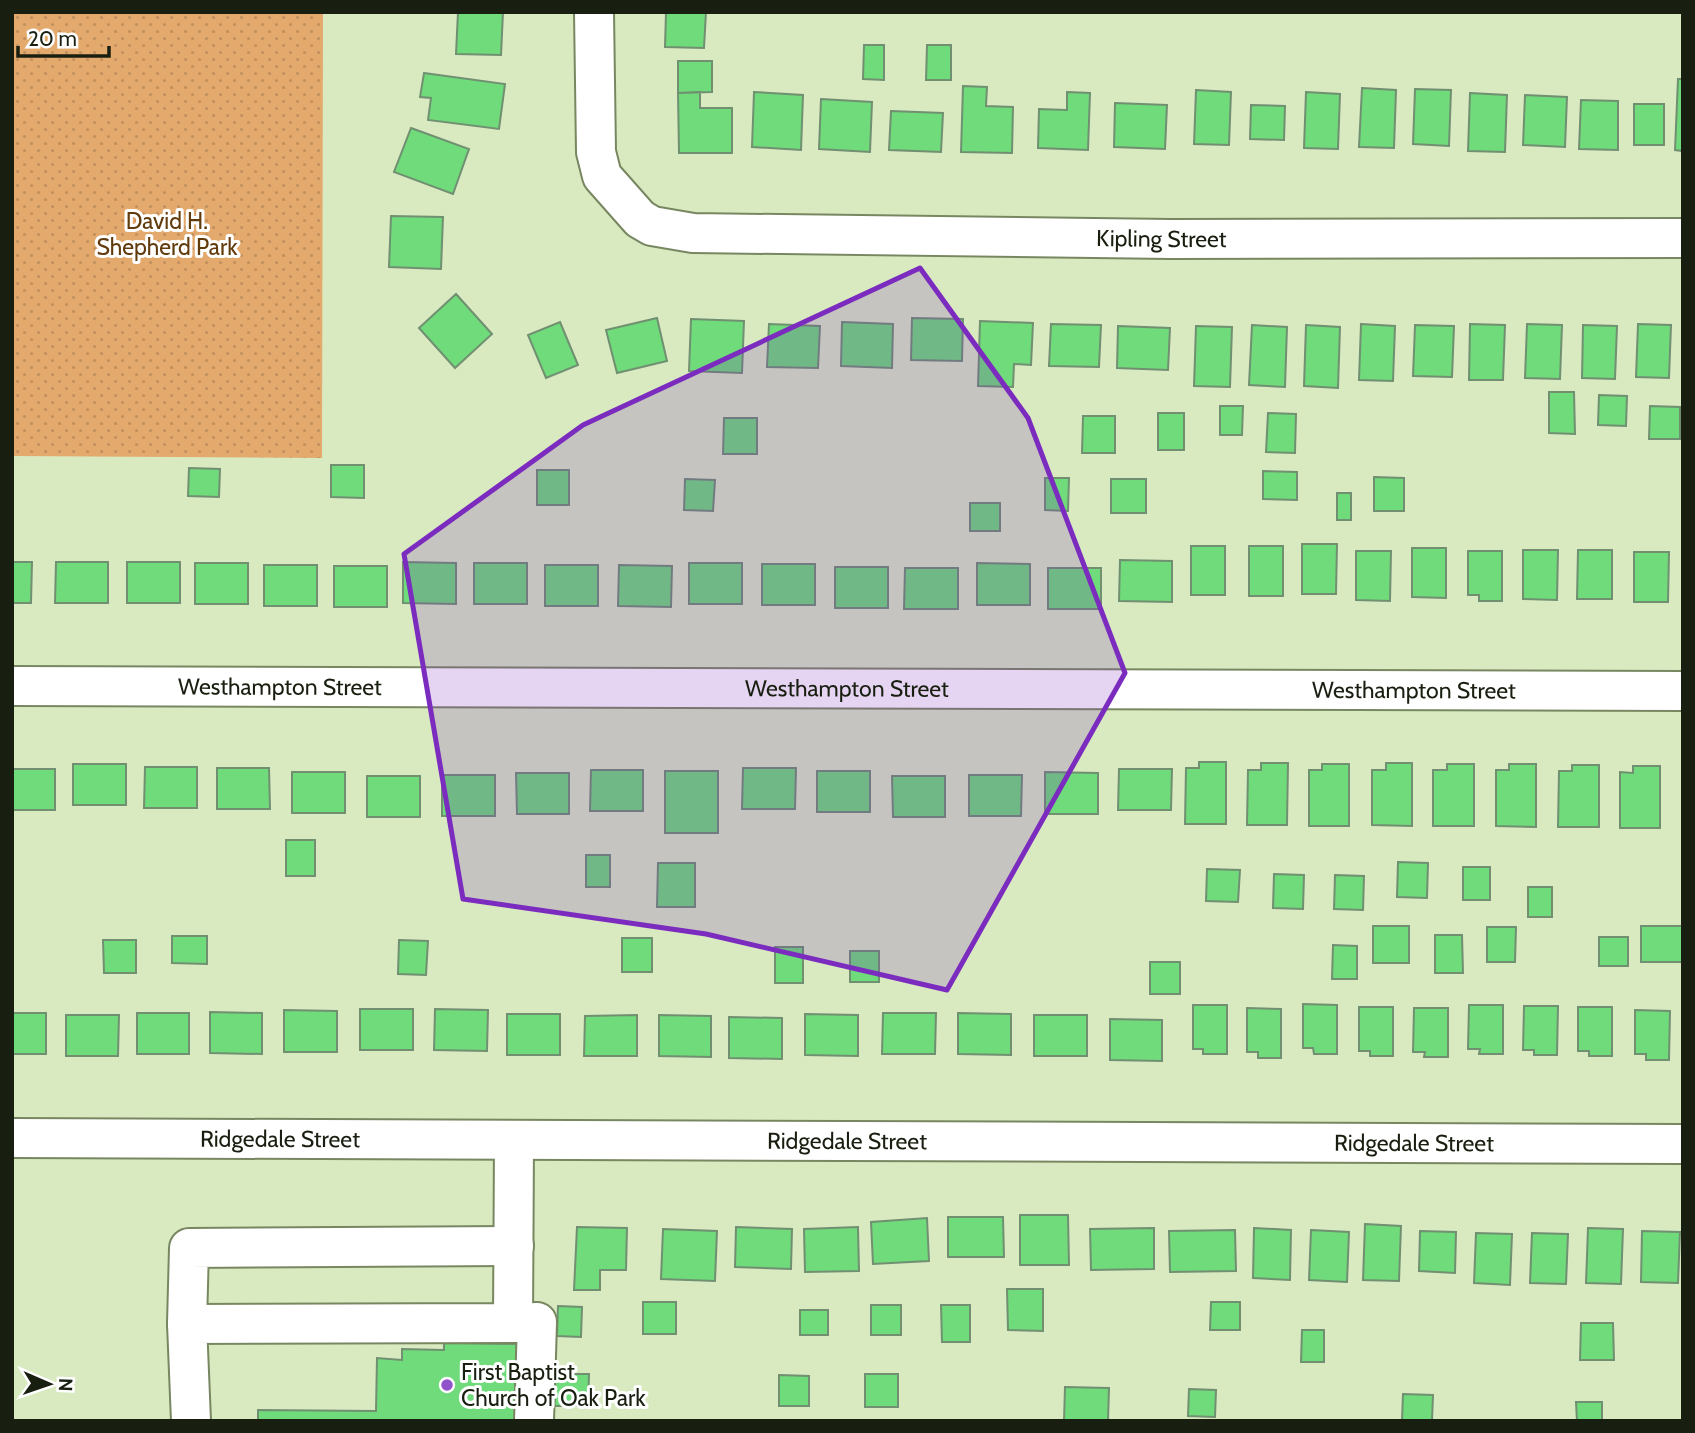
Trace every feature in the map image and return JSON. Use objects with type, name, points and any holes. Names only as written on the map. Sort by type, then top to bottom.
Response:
[{"type":"street","name":"Kipling Street","points":[[594,12],[596,152],[602,176],[640,219],[652,226],[693,233],[1171,239],[1683,238]]},
{"type":"street","name":"Westhampton Street","points":[[12,686],[1683,691]]},
{"type":"street","name":"Ridgedale Street","points":[[12,1138],[514,1142],[1683,1144]]},
{"type":"street","points":[[513,1323],[514,1142]]},
{"type":"street","points":[[191,1421],[187,1324],[189,1248],[514,1246]]},
{"type":"street","points":[[187,1324],[537,1322],[534,1421]]},
{"type":"highlighted area","points":[[920,268],[1028,418],[1125,673],[947,990],[706,934],[463,899],[404,554],[583,425]]},
{"type":"green space","name":"David H. Shepherd Park","points":[[12,12],[323,12],[322,458],[12,456]]},
{"type":"building","points":[[458,12],[503,12],[501,55],[456,54]]},
{"type":"building","points":[[666,12],[706,12],[704,48],[665,47]]},
{"type":"building","points":[[864,45],[884,45],[884,80],[863,79]]},
{"type":"building","points":[[927,45],[951,45],[951,80],[926,80]]},
{"type":"building","points":[[678,61],[712,61],[712,92],[678,93]]},
{"type":"building","points":[[424,73],[505,84],[499,129],[428,120],[431,98],[420,97]]},
{"type":"building","points":[[1678,79],[1683,79],[1683,151],[1675,150]]},
{"type":"building","points":[[963,86],[987,87],[986,106],[1013,107],[1012,153],[961,152]]},
{"type":"building","points":[[1362,88],[1396,90],[1394,148],[1359,147]]},
{"type":"building","points":[[1415,89],[1451,90],[1449,146],[1413,144]]},
{"type":"building","points":[[1196,90],[1231,92],[1229,145],[1194,144]]},
{"type":"building","points":[[700,92],[700,108],[732,108],[732,153],[679,153],[678,93]]},
{"type":"building","points":[[754,92],[803,95],[801,150],[752,147]]},
{"type":"building","points":[[1067,92],[1090,93],[1088,150],[1038,148],[1039,109],[1067,110]]},
{"type":"building","points":[[1306,92],[1340,94],[1338,149],[1304,148]]},
{"type":"building","points":[[1470,93],[1507,95],[1505,152],[1468,151]]},
{"type":"building","points":[[1525,95],[1567,97],[1565,147],[1523,145]]},
{"type":"building","points":[[821,99],[872,102],[870,152],[819,149]]},
{"type":"building","points":[[1581,100],[1618,101],[1618,150],[1579,149]]},
{"type":"building","points":[[1115,103],[1167,105],[1165,149],[1114,147]]},
{"type":"building","points":[[1634,104],[1664,104],[1664,145],[1634,145]]},
{"type":"building","points":[[1251,105],[1285,106],[1284,140],[1250,139]]},
{"type":"building","points":[[891,111],[943,113],[941,152],[889,150]]},
{"type":"building","points":[[411,128],[469,149],[453,194],[394,172]]},
{"type":"building","points":[[391,216],[443,217],[441,269],[389,267]]},
{"type":"building","points":[[456,294],[492,334],[455,368],[419,328]]},
{"type":"building","points":[[657,318],[667,361],[617,373],[606,330]]},
{"type":"building","points":[[912,318],[963,319],[962,361],[911,360]]},
{"type":"building","points":[[691,319],[744,321],[742,373],[689,371]]},
{"type":"building","points":[[980,321],[1033,323],[1031,365],[1014,364],[1013,387],[978,386]]},
{"type":"building","points":[[560,322],[578,365],[546,378],[528,335]]},
{"type":"building","points":[[842,322],[893,324],[892,368],[841,366]]},
{"type":"building","points":[[769,324],[820,326],[818,368],[767,367]]},
{"type":"building","points":[[1051,324],[1101,325],[1099,367],[1049,366]]},
{"type":"building","points":[[1361,324],[1395,326],[1393,381],[1359,380]]},
{"type":"building","points":[[1470,324],[1505,325],[1503,380],[1469,380]]},
{"type":"building","points":[[1527,324],[1562,325],[1560,379],[1525,378]]},
{"type":"building","points":[[1638,324],[1671,325],[1669,378],[1636,377]]},
{"type":"building","points":[[1252,325],[1287,327],[1285,387],[1249,385]]},
{"type":"building","points":[[1306,325],[1340,327],[1338,388],[1304,386]]},
{"type":"building","points":[[1415,325],[1454,326],[1452,377],[1413,376]]},
{"type":"building","points":[[1583,325],[1617,326],[1615,379],[1582,378]]},
{"type":"building","points":[[1118,326],[1170,328],[1168,370],[1117,368]]},
{"type":"building","points":[[1196,326],[1232,327],[1230,387],[1194,386]]},
{"type":"building","points":[[1549,392],[1574,392],[1575,434],[1549,433]]},
{"type":"building","points":[[1599,395],[1627,396],[1626,426],[1598,425]]},
{"type":"building","points":[[1220,406],[1243,406],[1242,435],[1220,435]]},
{"type":"building","points":[[1650,406],[1680,407],[1680,439],[1649,439]]},
{"type":"building","points":[[1158,413],[1184,413],[1184,450],[1158,450]]},
{"type":"building","points":[[1268,413],[1296,414],[1295,453],[1266,452]]},
{"type":"building","points":[[1083,416],[1115,416],[1115,453],[1082,453]]},
{"type":"building","points":[[724,418],[757,418],[757,454],[723,454]]},
{"type":"building","points":[[331,465],[364,465],[364,498],[331,497]]},
{"type":"building","points":[[189,468],[220,469],[219,497],[188,496]]},
{"type":"building","points":[[537,470],[569,470],[569,505],[537,505]]},
{"type":"building","points":[[1263,471],[1297,472],[1297,500],[1263,499]]},
{"type":"building","points":[[1374,477],[1404,478],[1404,511],[1374,511]]},
{"type":"building","points":[[1045,478],[1069,478],[1068,511],[1045,510]]},
{"type":"building","points":[[685,479],[715,480],[713,511],[684,510]]},
{"type":"building","points":[[1111,479],[1146,479],[1146,513],[1111,513]]},
{"type":"building","points":[[1337,493],[1351,493],[1351,520],[1337,520]]},
{"type":"building","points":[[970,503],[1000,503],[1000,531],[970,531]]},
{"type":"building","points":[[1302,544],[1337,544],[1336,594],[1302,594]]},
{"type":"building","points":[[1191,546],[1225,546],[1225,595],[1191,595]]},
{"type":"building","points":[[1249,546],[1283,546],[1283,596],[1249,596]]},
{"type":"building","points":[[1412,548],[1446,548],[1446,598],[1412,597]]},
{"type":"building","points":[[1523,550],[1558,550],[1557,600],[1523,599]]},
{"type":"building","points":[[1578,550],[1612,550],[1612,599],[1577,599]]},
{"type":"building","points":[[1356,551],[1391,551],[1390,601],[1356,600]]},
{"type":"building","points":[[1468,551],[1502,551],[1502,601],[1479,601],[1479,595],[1468,595]]},
{"type":"building","points":[[1634,552],[1669,552],[1668,602],[1634,602]]},
{"type":"building","points":[[1120,560],[1172,561],[1172,602],[1119,601]]},
{"type":"building","points":[[12,562],[32,562],[31,603],[12,603]]},
{"type":"building","points":[[56,562],[108,562],[108,603],[55,603]]},
{"type":"building","points":[[127,562],[180,562],[180,603],[127,603]]},
{"type":"building","points":[[403,562],[456,563],[456,604],[403,603]]},
{"type":"building","points":[[195,563],[248,563],[248,604],[195,604]]},
{"type":"building","points":[[474,563],[527,563],[527,604],[474,604]]},
{"type":"building","points":[[689,563],[742,563],[742,604],[689,604]]},
{"type":"building","points":[[977,563],[1030,564],[1030,605],[977,605]]},
{"type":"building","points":[[762,564],[815,564],[815,605],[762,605]]},
{"type":"building","points":[[264,565],[317,565],[317,606],[264,606]]},
{"type":"building","points":[[545,565],[598,565],[598,606],[545,606]]},
{"type":"building","points":[[619,565],[672,566],[671,607],[618,606]]},
{"type":"building","points":[[334,566],[387,566],[387,607],[334,607]]},
{"type":"building","points":[[835,567],[888,567],[888,608],[835,608]]},
{"type":"building","points":[[905,568],[958,568],[958,609],[904,609]]},
{"type":"building","points":[[1048,568],[1101,568],[1101,609],[1048,609]]},
{"type":"building","points":[[1199,762],[1226,762],[1226,824],[1185,824],[1186,768],[1199,768]]},
{"type":"building","points":[[1261,763],[1288,763],[1287,825],[1247,825],[1248,770],[1261,770]]},
{"type":"building","points":[[1386,763],[1412,763],[1412,826],[1372,825],[1372,770],[1386,770]]},
{"type":"building","points":[[73,764],[126,764],[126,805],[73,805]]},
{"type":"building","points":[[1322,764],[1349,764],[1349,826],[1309,826],[1309,770],[1322,770]]},
{"type":"building","points":[[1447,764],[1474,764],[1474,826],[1433,826],[1433,770],[1447,770]]},
{"type":"building","points":[[1509,764],[1536,764],[1536,827],[1496,826],[1496,770],[1509,770]]},
{"type":"building","points":[[1572,765],[1599,765],[1599,827],[1558,827],[1559,771],[1572,771]]},
{"type":"building","points":[[1633,766],[1660,766],[1660,828],[1620,828],[1620,772],[1633,773]]},
{"type":"building","points":[[145,767],[197,767],[197,808],[144,808]]},
{"type":"building","points":[[217,768],[269,768],[270,809],[217,809]]},
{"type":"building","points":[[743,768],[796,768],[795,809],[742,809]]},
{"type":"building","points":[[12,769],[55,769],[55,810],[12,810]]},
{"type":"building","points":[[1119,769],[1172,769],[1171,810],[1118,810]]},
{"type":"building","points":[[591,770],[643,770],[643,811],[590,811]]},
{"type":"building","points":[[665,771],[718,771],[718,833],[665,833]]},
{"type":"building","points":[[817,771],[870,771],[870,812],[817,812]]},
{"type":"building","points":[[292,772],[345,772],[345,813],[292,813]]},
{"type":"building","points":[[1045,772],[1098,773],[1098,814],[1045,814]]},
{"type":"building","points":[[516,773],[569,773],[569,814],[517,814]]},
{"type":"building","points":[[442,775],[495,775],[495,816],[442,816]]},
{"type":"building","points":[[969,775],[1022,775],[1021,816],[969,816]]},
{"type":"building","points":[[367,776],[420,776],[420,817],[367,817]]},
{"type":"building","points":[[892,776],[945,776],[945,817],[893,817]]},
{"type":"building","points":[[286,840],[315,840],[315,876],[286,876]]},
{"type":"building","points":[[586,855],[610,855],[610,887],[586,887]]},
{"type":"building","points":[[1398,862],[1428,863],[1427,898],[1397,897]]},
{"type":"building","points":[[658,863],[695,863],[695,907],[657,907]]},
{"type":"building","points":[[1463,867],[1490,867],[1490,900],[1463,900]]},
{"type":"building","points":[[1207,869],[1240,870],[1238,902],[1206,901]]},
{"type":"building","points":[[1274,874],[1304,875],[1303,909],[1273,908]]},
{"type":"building","points":[[1335,875],[1364,876],[1363,910],[1334,909]]},
{"type":"building","points":[[1528,887],[1552,887],[1552,917],[1528,917]]},
{"type":"building","points":[[1373,926],[1409,926],[1409,963],[1373,963]]},
{"type":"building","points":[[1641,926],[1683,926],[1683,962],[1641,962]]},
{"type":"building","points":[[1487,927],[1516,927],[1515,962],[1487,962]]},
{"type":"building","points":[[1435,935],[1462,935],[1463,973],[1435,973]]},
{"type":"building","points":[[172,936],[207,936],[207,964],[172,963]]},
{"type":"building","points":[[1599,937],[1628,937],[1628,966],[1599,966]]},
{"type":"building","points":[[622,938],[652,938],[652,972],[622,972]]},
{"type":"building","points":[[103,940],[136,940],[136,973],[104,973]]},
{"type":"building","points":[[399,940],[428,941],[426,975],[398,974]]},
{"type":"building","points":[[1333,945],[1357,946],[1357,979],[1332,979]]},
{"type":"building","points":[[775,947],[803,947],[803,983],[775,983]]},
{"type":"building","points":[[850,951],[879,951],[879,982],[850,982]]},
{"type":"building","points":[[1150,962],[1180,962],[1180,994],[1150,994]]},
{"type":"building","points":[[1303,1004],[1337,1005],[1337,1054],[1314,1054],[1313,1048],[1303,1048]]},
{"type":"building","points":[[1193,1005],[1227,1005],[1227,1054],[1203,1054],[1203,1049],[1193,1049]]},
{"type":"building","points":[[1469,1005],[1503,1005],[1503,1054],[1479,1054],[1480,1049],[1468,1049]]},
{"type":"building","points":[[1524,1006],[1558,1006],[1557,1055],[1534,1055],[1534,1050],[1523,1050]]},
{"type":"building","points":[[1359,1007],[1393,1007],[1393,1056],[1370,1056],[1370,1051],[1359,1051]]},
{"type":"building","points":[[1578,1007],[1612,1007],[1612,1056],[1589,1056],[1589,1051],[1578,1051]]},
{"type":"building","points":[[1247,1008],[1281,1009],[1281,1058],[1258,1058],[1258,1052],[1247,1052]]},
{"type":"building","points":[[1414,1008],[1448,1008],[1448,1057],[1424,1057],[1425,1052],[1413,1052]]},
{"type":"building","points":[[360,1009],[413,1009],[413,1050],[360,1050]]},
{"type":"building","points":[[435,1009],[488,1010],[487,1051],[434,1050]]},
{"type":"building","points":[[284,1010],[337,1011],[337,1052],[284,1052]]},
{"type":"building","points":[[1635,1010],[1670,1011],[1669,1060],[1646,1060],[1646,1054],[1635,1054]]},
{"type":"building","points":[[210,1012],[262,1013],[262,1054],[210,1053]]},
{"type":"building","points":[[12,1013],[46,1013],[46,1054],[12,1054]]},
{"type":"building","points":[[137,1013],[189,1013],[189,1054],[137,1054]]},
{"type":"building","points":[[883,1013],[936,1013],[935,1054],[882,1054]]},
{"type":"building","points":[[958,1013],[1011,1014],[1011,1055],[958,1054]]},
{"type":"building","points":[[507,1014],[560,1014],[560,1055],[507,1055]]},
{"type":"building","points":[[805,1014],[858,1015],[858,1056],[805,1055]]},
{"type":"building","points":[[66,1015],[119,1015],[118,1056],[66,1056]]},
{"type":"building","points":[[637,1015],[637,1056],[584,1056],[585,1016]]},
{"type":"building","points":[[659,1015],[711,1016],[711,1057],[659,1056]]},
{"type":"building","points":[[1034,1015],[1087,1015],[1087,1056],[1034,1056]]},
{"type":"building","points":[[729,1017],[782,1018],[782,1059],[729,1058]]},
{"type":"building","points":[[1110,1019],[1162,1020],[1162,1061],[1110,1060]]},
{"type":"building","points":[[1020,1215],[1068,1215],[1069,1265],[1020,1265]]},
{"type":"building","points":[[948,1217],[1003,1217],[1004,1257],[948,1257]]},
{"type":"building","points":[[927,1218],[929,1261],[873,1264],[871,1222]]},
{"type":"building","points":[[1365,1224],[1401,1226],[1399,1281],[1363,1280]]},
{"type":"building","points":[[577,1227],[627,1228],[626,1270],[600,1270],[600,1290],[574,1290]]},
{"type":"building","points":[[736,1227],[792,1229],[791,1269],[735,1267]]},
{"type":"building","points":[[858,1227],[859,1271],[805,1272],[804,1229]]},
{"type":"building","points":[[1154,1228],[1154,1269],[1091,1270],[1090,1229]]},
{"type":"building","points":[[1254,1228],[1291,1230],[1290,1280],[1253,1278]]},
{"type":"building","points":[[1588,1228],[1623,1229],[1621,1284],[1586,1283]]},
{"type":"building","points":[[663,1229],[717,1231],[715,1281],[661,1279]]},
{"type":"building","points":[[1235,1230],[1236,1271],[1170,1272],[1169,1231]]},
{"type":"building","points":[[1311,1230],[1349,1232],[1347,1282],[1309,1280]]},
{"type":"building","points":[[1420,1231],[1456,1232],[1455,1273],[1419,1271]]},
{"type":"building","points":[[1642,1231],[1680,1232],[1678,1283],[1641,1282]]},
{"type":"building","points":[[1476,1233],[1512,1234],[1510,1285],[1474,1283]]},
{"type":"building","points":[[1532,1233],[1568,1234],[1566,1284],[1530,1283]]},
{"type":"building","points":[[1007,1289],[1043,1289],[1043,1331],[1008,1330]]},
{"type":"building","points":[[643,1302],[676,1302],[676,1334],[643,1334]]},
{"type":"building","points":[[1211,1302],[1240,1302],[1240,1330],[1210,1330]]},
{"type":"building","points":[[871,1305],[901,1305],[901,1335],[871,1335]]},
{"type":"building","points":[[941,1305],[970,1305],[970,1342],[942,1342]]},
{"type":"building","points":[[558,1306],[582,1307],[581,1337],[557,1336]]},
{"type":"building","points":[[800,1310],[828,1310],[828,1335],[800,1335]]},
{"type":"building","points":[[1581,1323],[1613,1323],[1614,1360],[1580,1360]]},
{"type":"building","points":[[1302,1330],[1324,1330],[1324,1362],[1301,1362]]},
{"type":"building","name":"First Baptist Church of Oak Park","points":[[444,1343],[518,1344],[517,1421],[258,1421],[258,1410],[376,1411],[377,1358],[402,1360],[402,1349],[444,1350]]},
{"type":"building","points":[[554,1374],[589,1374],[588,1406],[554,1406]]},
{"type":"building","points":[[865,1374],[898,1374],[898,1407],[865,1407]]},
{"type":"building","points":[[779,1375],[809,1376],[809,1406],[779,1406]]},
{"type":"building","points":[[1065,1387],[1109,1388],[1108,1421],[1064,1421]]},
{"type":"building","points":[[1189,1389],[1216,1390],[1215,1417],[1188,1416]]},
{"type":"building","points":[[1403,1394],[1433,1395],[1432,1421],[1402,1421]]},
{"type":"building","points":[[1576,1402],[1602,1402],[1602,1421],[1577,1421]]},
{"type":"place","name":"First Baptist Church of Oak Park","points":[[447,1385]]}]
